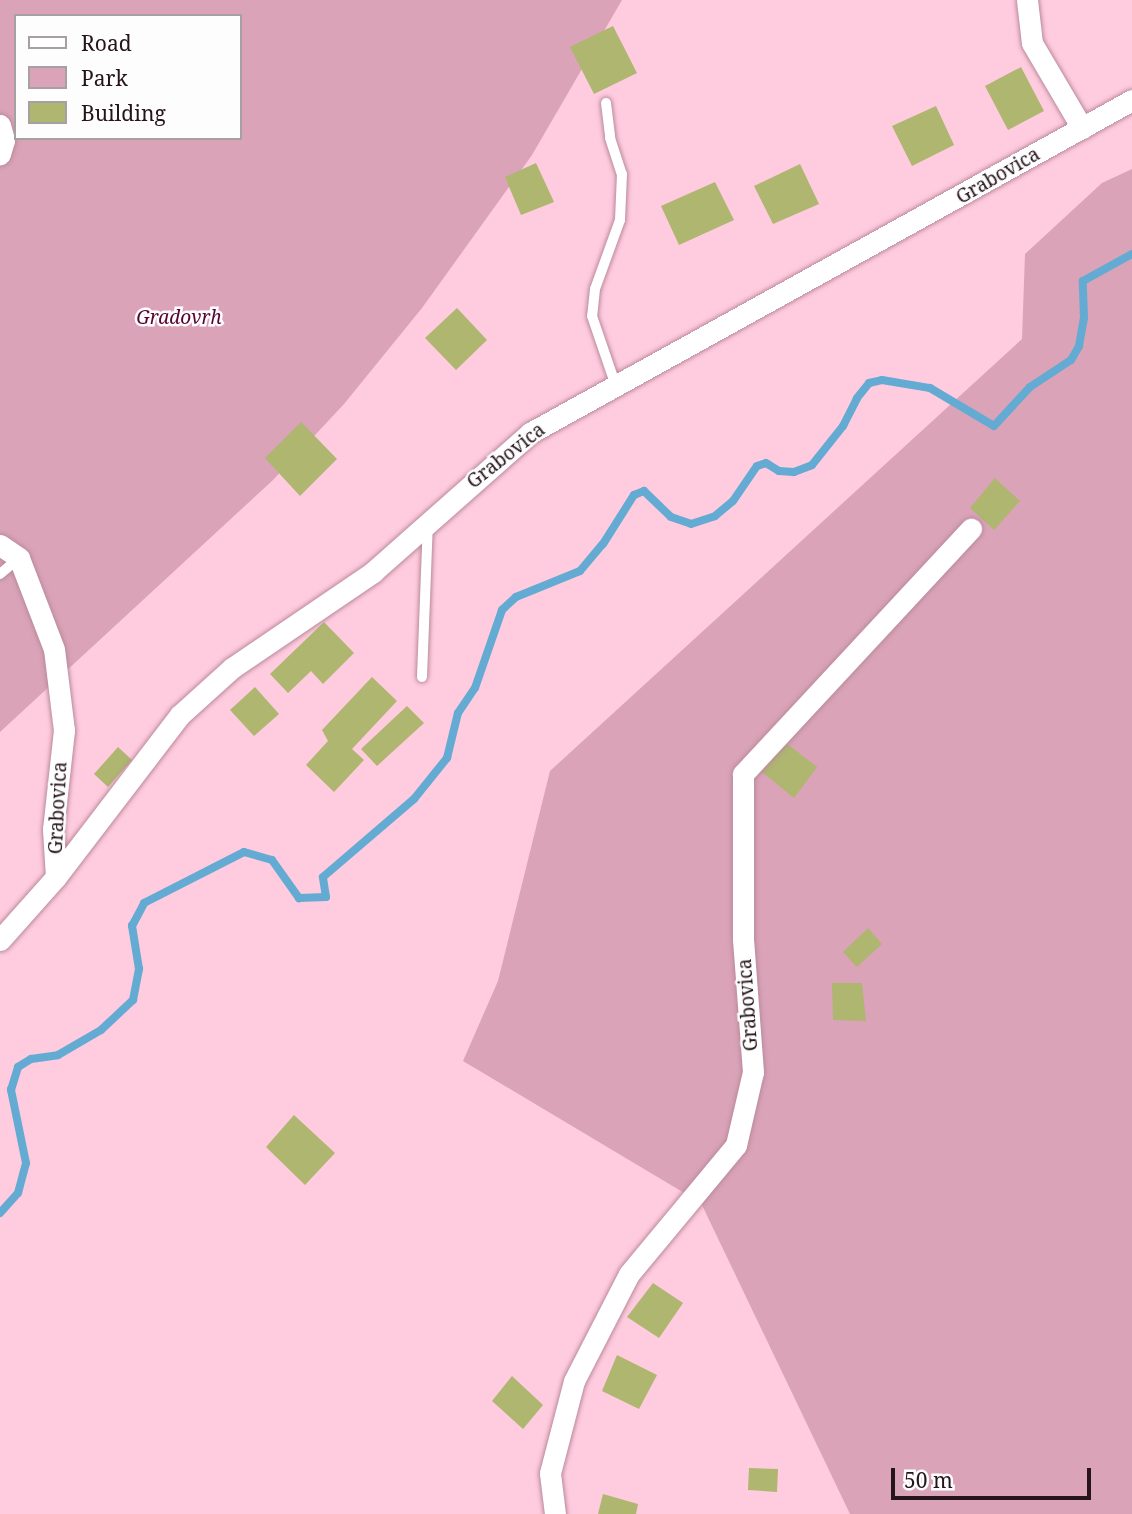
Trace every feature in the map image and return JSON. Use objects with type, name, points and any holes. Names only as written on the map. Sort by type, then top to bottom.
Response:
[{"type":"street","points":[[1027,0],[1032,43],[1082,128]]},
{"type":"street","name":"Grabovica","points":[[0,940],[56,877],[180,715],[232,668],[373,572],[530,433],[1132,100]]},
{"type":"street","points":[[0,125],[5,140],[0,154]]},
{"type":"street","name":"Grabovica","points":[[555,1514],[550,1473],[574,1381],[629,1274],[736,1144],[753,1072],[743,939],[743,774],[971,529]]},
{"type":"street","points":[[0,545],[19,558]]},
{"type":"street","name":"Grabovica","points":[[19,558],[54,649],[64,730],[53,830],[56,877]]},
{"type":"lane","points":[[606,103],[610,138],[622,174],[620,220],[595,289],[592,316],[616,386]]},
{"type":"lane","points":[[422,677],[428,522]]},
{"type":"lane","points":[[0,574],[19,558]]},
{"type":"green space","name":"Gradovrh","points":[[0,0],[622,0],[532,155],[422,308],[344,404],[273,480],[0,732]]},
{"type":"green space","points":[[1132,169],[1132,1514],[850,1514],[701,1203],[463,1061],[498,981],[550,771],[1022,339],[1025,254],[1102,183]]},
{"type":"building","points":[[613,26],[637,73],[594,94],[570,47]]},
{"type":"building","points":[[1021,67],[1044,111],[1008,130],[985,86]]},
{"type":"building","points":[[936,106],[954,145],[912,166],[892,126]]},
{"type":"building","points":[[536,163],[554,202],[521,215],[505,177]]},
{"type":"building","points":[[800,164],[819,204],[773,224],[754,186]]},
{"type":"building","points":[[715,182],[734,220],[679,245],[661,206]]},
{"type":"building","points":[[457,308],[487,340],[456,370],[425,338]]},
{"type":"building","points":[[301,422],[337,459],[300,496],[265,458]]},
{"type":"building","points":[[995,478],[1020,501],[994,530],[970,508]]},
{"type":"building","points":[[324,622],[354,653],[323,684],[311,671],[288,693],[270,674]]},
{"type":"building","points":[[372,677],[397,701],[352,749],[364,760],[334,792],[306,765],[328,741],[322,730]]},
{"type":"building","points":[[255,687],[279,714],[254,736],[230,710]]},
{"type":"building","points":[[407,706],[424,723],[377,766],[361,749]]},
{"type":"building","points":[[785,742],[817,767],[794,798],[762,772]]},
{"type":"building","points":[[118,747],[132,760],[108,787],[94,774]]},
{"type":"building","points":[[868,928],[882,944],[857,967],[843,952]]},
{"type":"building","points":[[832,983],[862,983],[866,1021],[833,1020]]},
{"type":"building","points":[[294,1115],[335,1153],[305,1185],[266,1147]]},
{"type":"building","points":[[653,1283],[683,1303],[659,1338],[627,1317]]},
{"type":"building","points":[[617,1355],[657,1375],[639,1409],[602,1391]]},
{"type":"building","points":[[512,1376],[543,1405],[523,1429],[492,1401]]},
{"type":"building","points":[[749,1468],[778,1469],[777,1492],[748,1490]]},
{"type":"building","points":[[603,1494],[638,1504],[636,1514],[598,1514]]},
{"type":"waterway","points":[[0,1213],[18,1193],[26,1163],[11,1090],[18,1067],[31,1059],[58,1055],[101,1030],[133,1000],[139,969],[132,926],[144,903],[244,852],[272,860],[299,898],[326,897],[323,877],[414,799],[447,758],[458,713],[475,688],[502,610],[516,597],[580,571],[603,544],[634,495],[644,491],[671,517],[691,524],[715,516],[733,501],[757,466],[766,463],[779,471],[794,472],[812,465],[843,426],[857,398],[869,383],[882,380],[930,388],[994,426],[1030,387],[1071,360],[1079,346],[1084,318],[1083,281],[1132,254]]}]
